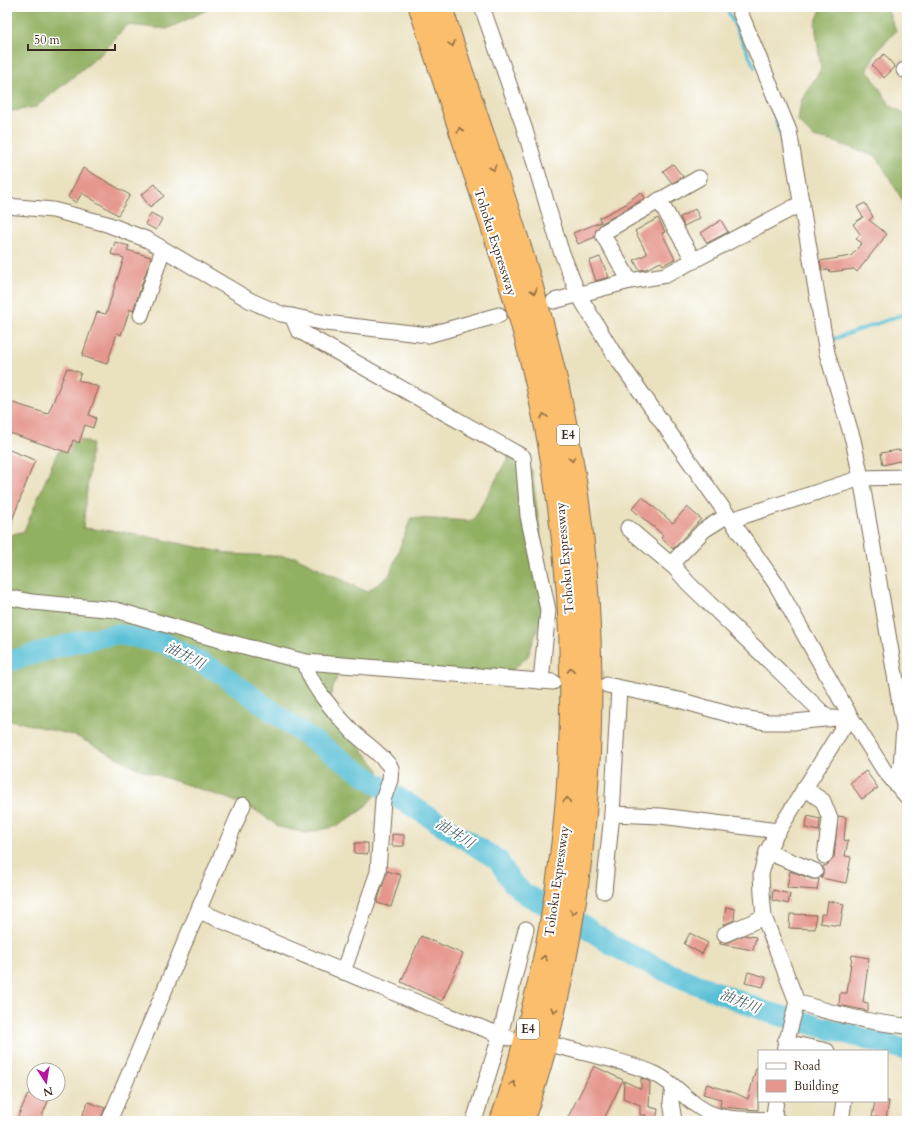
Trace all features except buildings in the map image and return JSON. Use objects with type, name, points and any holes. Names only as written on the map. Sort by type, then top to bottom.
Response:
[{"type":"highway","name":"Tohoku Expressway","points":[[420,7],[516,302],[529,351],[555,473],[568,591],[571,674],[568,785],[560,867],[558,994],[522,1121]]},
{"type":"highway","name":"Tohoku Expressway","points":[[441,7],[535,296],[564,412],[574,470],[588,590],[591,695],[587,801],[579,879],[558,940],[501,1121]]},
{"type":"street","points":[[482,7],[524,127],[560,248],[578,294],[614,354],[776,584],[850,716],[884,770],[907,797]]},
{"type":"street","points":[[738,7],[789,131],[828,353],[853,440],[861,478],[905,722],[901,766],[893,781]]},
{"type":"street","points":[[630,281],[603,235],[606,231],[699,178]]},
{"type":"street","points":[[659,200],[694,261]]},
{"type":"street","points":[[554,302],[578,294],[630,281],[666,275],[802,203]]},
{"type":"street","points":[[7,206],[53,210],[107,224],[148,240],[251,301],[281,314],[326,323],[428,335],[499,316]]},
{"type":"street","points":[[141,315],[163,249]]},
{"type":"street","points":[[7,597],[32,602],[116,610],[205,636],[306,662],[547,682],[548,610],[528,516],[523,457],[298,330],[292,316]]},
{"type":"street","points":[[675,568],[674,561],[704,530],[730,517],[861,478],[907,477]]},
{"type":"street","points":[[628,528],[675,568],[688,583],[829,719]]},
{"type":"street","points":[[306,662],[306,670],[325,698],[352,732],[391,768],[390,780],[383,800],[378,872],[343,972]]},
{"type":"street","points":[[604,891],[612,814],[613,686],[680,700],[742,718],[767,722],[794,722],[850,716]]},
{"type":"street","points":[[822,1050],[785,1043],[795,1008],[764,917],[761,874],[767,852],[778,831],[850,716]]},
{"type":"street","points":[[804,788],[823,801],[830,819],[825,856]]},
{"type":"street","points":[[109,1121],[243,805]]},
{"type":"street","points":[[612,814],[661,816],[778,831]]},
{"type":"street","points":[[767,852],[815,871]]},
{"type":"street","points":[[199,911],[343,972],[505,1037]]},
{"type":"street","points":[[725,934],[764,917]]},
{"type":"street","points":[[474,1121],[505,1037],[526,929]]},
{"type":"street","points":[[795,1008],[877,1024],[907,1026]]},
{"type":"street","points":[[558,1046],[640,1068],[659,1076],[701,1108],[715,1115],[729,1118],[775,1121],[776,1102]]},
{"type":"street","points":[[673,1087],[671,1102],[674,1121]]},
{"type":"street","points":[[841,1121],[844,1102]]},
{"type":"green space","points":[[7,7],[207,7],[207,10],[167,29],[127,25],[101,54],[36,107],[7,112]]},
{"type":"green space","points":[[822,7],[887,8],[896,31],[878,50],[867,69],[890,105],[907,116],[907,208],[877,157],[832,141],[813,137],[798,121],[801,101],[821,69],[815,24]]},
{"type":"green space","points":[[79,439],[92,443],[83,528],[125,532],[231,554],[296,557],[367,592],[389,576],[411,518],[473,521],[511,452],[532,470],[548,599],[528,656],[502,680],[343,661],[326,707],[379,770],[380,784],[376,794],[363,809],[338,826],[306,833],[279,827],[257,811],[229,799],[137,768],[76,736],[7,720],[7,536],[24,531],[57,453]]},
{"type":"waterway","points":[[726,7],[755,68]]},
{"type":"waterway","points":[[773,110],[781,136]]},
{"type":"waterway","points":[[831,337],[831,340],[907,313]]},
{"type":"waterway","name":"油井川","points":[[7,662],[76,642],[117,634],[164,643],[222,674],[302,733],[391,793],[498,860],[511,881],[525,894],[583,925],[613,946],[671,974],[767,1012],[907,1050]]}]
